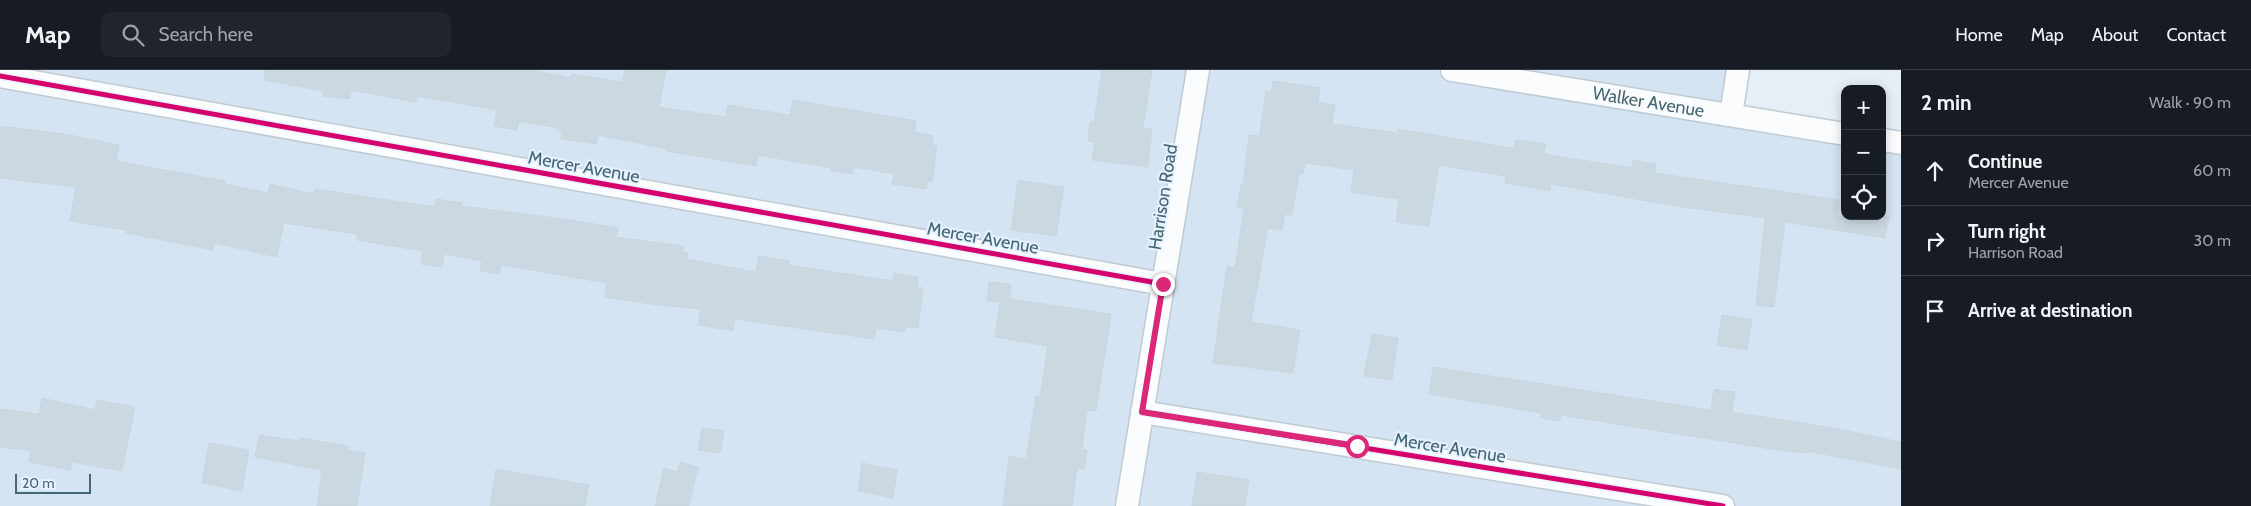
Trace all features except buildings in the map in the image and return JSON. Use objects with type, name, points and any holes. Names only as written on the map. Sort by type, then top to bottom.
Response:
[{"type":"street","name":"Harrison Road","points":[[1127,506],[1198,70]]},
{"type":"street","name":"Walker Avenue","points":[[1452,70],[1841,133]]},
{"type":"street","points":[[1731,115],[1738,70]]},
{"type":"street","name":"Mercer Avenue","points":[[0,76],[1163,284]]},
{"type":"street","points":[[1886,141],[1901,143]]},
{"type":"street","name":"Mercer Avenue","points":[[1142,412],[1723,506]]},
{"type":"shaded area","points":[[0,70],[1748,70],[1743,107],[1841,123],[1841,220],[1886,220],[1886,132],[1901,134],[1901,506],[0,506]]},
{"type":"cycle path","points":[[0,76],[1163,284]]},
{"type":"cycle path","points":[[1142,412],[1723,506]]},
{"type":"route","points":[[1163,284],[1142,412],[1357,446]]}]
